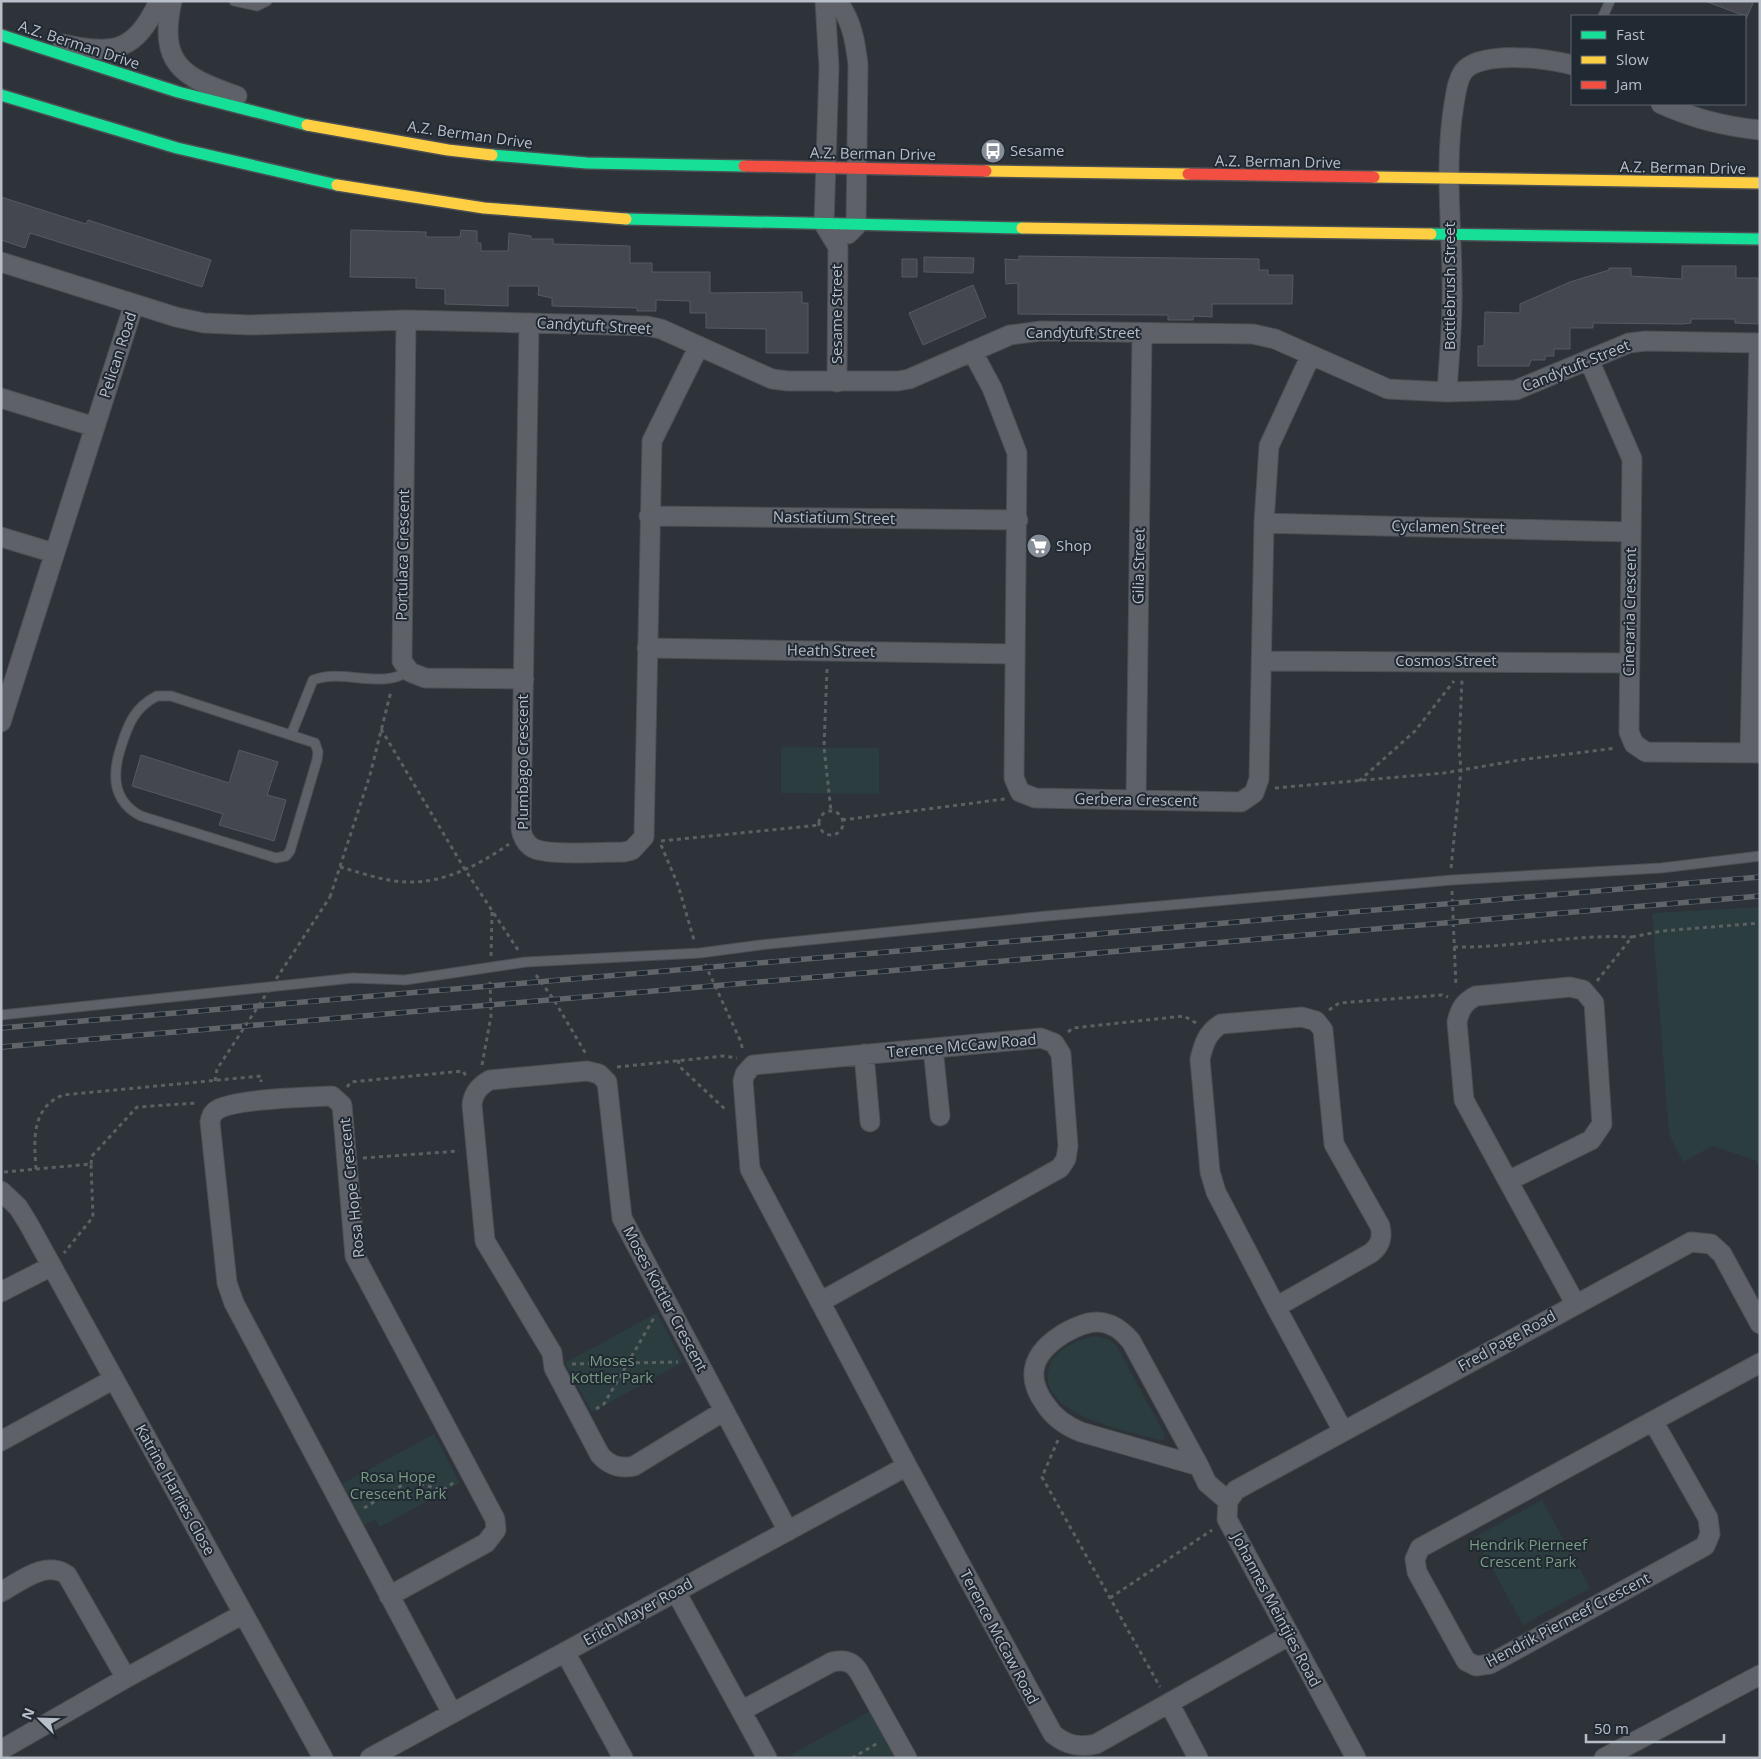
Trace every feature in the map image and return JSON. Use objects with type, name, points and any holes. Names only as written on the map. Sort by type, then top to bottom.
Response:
[{"type":"main road","name":"A.Z. Berman Drive","points":[[1,35],[178,92],[304,124],[499,156],[587,163],[826,169],[1448,180],[1760,183]]},
{"type":"main road","points":[[1,94],[177,148],[353,189],[484,208],[615,219],[856,226],[1760,239]]},
{"type":"street","points":[[1,30],[88,49],[111,49],[129,43],[138,35],[146,26],[159,1]]},
{"type":"street","points":[[172,1],[168,38],[172,55],[189,76],[203,84],[253,101],[304,124]]},
{"type":"street","points":[[824,224],[828,67],[825,1]]},
{"type":"street","points":[[837,1],[847,14],[854,38],[858,64],[856,226]]},
{"type":"street","name":"Bottlebrush Street","points":[[1448,392],[1452,289],[1448,180],[1451,124],[1458,82],[1464,71],[1476,61],[1490,58],[1559,61],[1571,65]]},
{"type":"street","points":[[1663,105],[1692,118],[1724,126],[1760,130]]},
{"type":"street","name":"Sesame Street","points":[[824,224],[838,247],[837,382]]},
{"type":"street","name":"Sesame Street","points":[[838,247],[856,226]]},
{"type":"street","points":[[1,262],[134,304]]},
{"type":"street","name":"Pelican Road","points":[[1,722],[134,304],[204,323],[250,325],[406,320]]},
{"type":"street","name":"Candytuft Street","points":[[406,320],[647,326],[661,329],[772,378],[837,382],[904,380],[1010,335],[1026,332],[1253,334],[1274,339],[1388,389],[1448,392],[1516,390],[1621,345],[1646,341],[1759,343]]},
{"type":"street","name":"Portulaca Crescent","points":[[402,675],[406,320]]},
{"type":"street","name":"Plumbago Crescent","points":[[529,323],[522,834],[530,846],[543,851],[624,852],[632,850],[644,837],[652,441],[699,346]]},
{"type":"street","name":"Gilia Street","points":[[1136,799],[1142,333]]},
{"type":"street","points":[[1634,744],[1646,752],[1755,753],[1759,343]]},
{"type":"street","name":"Gerbera Crescent","points":[[972,351],[992,388],[1017,453],[1018,520],[1014,654],[1014,778],[1020,792],[1035,798],[1241,802],[1254,793],[1259,779]]},
{"type":"street","points":[[1259,779],[1264,523],[1269,446],[1311,355]]},
{"type":"street","name":"Cineraria Crescent","points":[[1589,360],[1632,459],[1629,732],[1634,744]]},
{"type":"street","points":[[1,398],[95,427]]},
{"type":"street","name":"Nastiatium Street","points":[[649,516],[1018,520]]},
{"type":"street","name":"Cyclamen Street","points":[[1264,523],[1631,532]]},
{"type":"street","points":[[1,537],[54,553]]},
{"type":"street","name":"Heath Street","points":[[647,648],[1014,654]]},
{"type":"street","name":"Cosmos Street","points":[[1262,660],[1630,663]]},
{"type":"street","points":[[402,675],[425,678],[524,679]]},
{"type":"street","points":[[1508,1181],[1591,1140],[1599,1130],[1604,1117],[1595,1010],[1594,1003],[1588,993],[1583,990],[1570,987],[1476,996],[1459,1003],[1457,1022],[1464,1100],[1508,1181],[1575,1304]]},
{"type":"street","points":[[1276,1307],[1371,1253],[1378,1246],[1381,1236],[1380,1226],[1334,1144],[1323,1030],[1316,1021],[1302,1016],[1222,1024],[1211,1031],[1204,1042],[1200,1059],[1213,1183],[1276,1307],[1343,1431]]},
{"type":"street","name":"Terence McCaw Road","points":[[820,1302],[1060,1168],[1066,1159],[1068,1146],[1061,1054],[1054,1043],[1042,1038],[754,1066],[745,1074],[743,1081],[750,1169],[820,1302],[907,1466],[1053,1734],[1060,1740],[1077,1746],[1096,1744],[1290,1635]]},
{"type":"street","points":[[933,1048],[940,1116]]},
{"type":"street","points":[[864,1054],[870,1122]]},
{"type":"street","points":[[604,1078],[599,1074],[587,1071],[490,1080],[478,1089],[472,1105],[485,1241],[552,1353],[554,1368],[605,1461],[611,1465],[626,1468],[634,1466],[724,1411]]},
{"type":"street","name":"Moses Kottler Crescent","points":[[604,1078],[610,1088],[622,1218],[788,1530]]},
{"type":"street","name":"Rosa Hope Crescent","points":[[389,1596],[486,1543],[494,1535],[495,1519],[355,1256],[344,1110],[337,1099],[332,1096],[254,1102],[219,1108],[212,1114],[210,1122],[224,1264],[229,1290],[238,1312],[389,1596],[452,1713]]},
{"type":"street","name":"Katrine Harries Close","points":[[1,1191],[18,1207],[56,1262],[114,1379],[323,1758]]},
{"type":"street","name":"Fred Page Road","points":[[1228,1510],[1241,1486],[1685,1245],[1704,1242],[1711,1244],[1722,1254],[1760,1324]]},
{"type":"street","points":[[1,1292],[56,1262]]},
{"type":"street","name":"Johannes Meintjies Road","points":[[1199,1466],[1065,1424],[1049,1410],[1036,1389],[1034,1372],[1038,1356],[1048,1343],[1080,1324],[1107,1323],[1116,1327],[1131,1341],[1208,1482],[1228,1510],[1290,1635],[1356,1758]]},
{"type":"street","name":"Hendrik Pierneef Crescent","points":[[1654,1421],[1708,1518],[1710,1534],[1704,1546],[1490,1664],[1476,1666],[1466,1661],[1417,1572],[1415,1559],[1420,1548],[1760,1363]]},
{"type":"street","points":[[1,1441],[114,1379]]},
{"type":"street","name":"Erich Mayer Road","points":[[370,1758],[907,1466]]},
{"type":"street","points":[[1,1592],[45,1569],[56,1569],[67,1574],[126,1678]]},
{"type":"street","points":[[676,1592],[768,1758]]},
{"type":"street","points":[[1,1750],[126,1678],[244,1614]]},
{"type":"street","points":[[565,1652],[623,1758]]},
{"type":"street","points":[[741,1711],[832,1662],[846,1661],[856,1667],[907,1758]]},
{"type":"street","points":[[1604,1758],[1760,1675]]},
{"type":"street","points":[[1169,1703],[1198,1758]]},
{"type":"lane","points":[[234,1],[258,6],[267,1]]},
{"type":"lane","points":[[1604,15],[1610,1]]},
{"type":"lane","points":[[292,735],[313,680],[402,675]]},
{"type":"lane","points":[[157,696],[171,696],[292,735],[315,743],[318,752],[290,851],[282,858],[141,816],[132,811],[117,791],[114,779],[116,762],[129,723],[139,708],[157,696]]},
{"type":"lane","points":[[1,1015],[353,978],[405,980],[526,962],[700,953],[760,944],[1047,916],[1452,880],[1661,868],[1760,856]]},
{"type":"path","points":[[828,661],[824,747],[831,811]]},
{"type":"path","points":[[1358,781],[1415,731],[1449,684],[1463,674],[1459,747],[1461,770],[1451,868],[1454,947],[1459,1003]]},
{"type":"path","points":[[214,1081],[217,1069],[330,897],[370,775],[381,729],[402,675]]},
{"type":"path","points":[[381,729],[464,868],[526,962],[554,1000],[587,1057],[604,1078],[619,1066],[724,1056],[744,1058]]},
{"type":"path","points":[[1259,779],[1271,787],[1279,789],[1461,770],[1634,744]]},
{"type":"path","points":[[842,820],[1000,801]]},
{"type":"path","points":[[831,811],[840,815],[842,820],[840,830],[831,834],[822,830],[820,825],[822,815],[831,811]]},
{"type":"path","points":[[659,841],[820,825]]},
{"type":"path","points":[[340,866],[364,874],[408,882],[441,879],[492,856],[522,834]]},
{"type":"path","points":[[478,1089],[490,1016],[492,910]]},
{"type":"path","points":[[1454,947],[1481,947],[1608,936],[1632,937],[1662,931],[1760,923]]},
{"type":"path","points":[[1588,993],[1632,937]]},
{"type":"path","points":[[1316,1021],[1339,1003],[1442,995],[1459,1003]]},
{"type":"path","points":[[1054,1043],[1073,1028],[1184,1016],[1211,1031]]},
{"type":"path","points":[[678,1060],[680,1067],[728,1113],[746,1118]]},
{"type":"path","points":[[337,1099],[352,1082],[463,1072],[478,1089]]},
{"type":"path","points":[[36,1169],[35,1129],[42,1112],[57,1097],[70,1093],[260,1076]]},
{"type":"path","points":[[56,1262],[94,1217],[92,1156],[137,1108],[197,1103]]},
{"type":"path","points":[[360,1158],[466,1150]]},
{"type":"path","points":[[1,1172],[91,1164]]},
{"type":"path","points":[[581,1419],[604,1404],[654,1317],[669,1307]]},
{"type":"path","points":[[554,1368],[574,1364],[686,1362],[695,1356]]},
{"type":"path","points":[[1065,1424],[1042,1477],[1169,1703]]},
{"type":"path","points":[[348,1518],[409,1481],[443,1490],[469,1472]]},
{"type":"path","points":[[1110,1598],[1228,1510]]},
{"type":"path","points":[[852,1758],[880,1742]]},
{"type":"green space","points":[[781,747],[879,748],[879,794],[781,793]]},
{"type":"green space","points":[[1760,907],[1760,1168],[1755,1160],[1712,1146],[1683,1162],[1669,1134],[1652,913]]},
{"type":"green space","name":"Moses Kottler Park","points":[[657,1313],[683,1362],[592,1412],[565,1363]]},
{"type":"green space","points":[[1094,1336],[1107,1339],[1116,1345],[1164,1433],[1164,1439],[1160,1440],[1127,1431],[1087,1418],[1069,1408],[1055,1396],[1048,1382],[1050,1365],[1053,1360],[1068,1346]]},
{"type":"green space","name":"Rosa Hope Crescent Park","points":[[434,1434],[460,1483],[380,1527],[375,1519],[364,1525],[342,1484]]},
{"type":"green space","name":"Hendrik Pierneef Crescent Park","points":[[1542,1500],[1590,1588],[1523,1625],[1475,1537]]},
{"type":"green space","points":[[872,1710],[898,1758],[794,1758],[792,1754]]},
{"type":"building","points":[[1705,1],[1754,1],[1746,19],[1746,15]]},
{"type":"building","points":[[1,197],[86,224],[88,220],[211,260],[202,287],[30,233],[25,248],[1,240]]},
{"type":"building","points":[[351,230],[426,232],[426,237],[460,237],[461,230],[477,231],[477,243],[481,243],[481,251],[508,251],[509,233],[531,236],[531,239],[553,239],[553,244],[630,246],[630,263],[652,263],[652,272],[710,272],[710,293],[802,292],[802,303],[808,303],[808,353],[766,353],[766,329],[706,328],[706,313],[690,313],[690,301],[656,300],[656,311],[637,311],[637,308],[552,306],[552,298],[538,295],[539,286],[508,286],[508,306],[445,304],[445,289],[416,288],[416,278],[350,277]]},
{"type":"building","points":[[1019,256],[1259,259],[1259,270],[1268,270],[1268,275],[1293,275],[1292,304],[1212,304],[1212,317],[1194,316],[1193,320],[1168,320],[1168,315],[1018,314],[1018,283],[1006,284],[1005,259],[1019,260]]},
{"type":"building","points":[[924,257],[974,258],[973,273],[924,272]]},
{"type":"building","points":[[902,259],[917,259],[917,277],[902,277]]},
{"type":"building","points":[[1682,266],[1736,266],[1736,278],[1758,278],[1758,324],[1735,323],[1735,319],[1691,319],[1691,323],[1683,324],[1593,323],[1593,328],[1570,328],[1570,349],[1554,349],[1554,356],[1545,356],[1545,360],[1531,360],[1529,366],[1478,366],[1478,346],[1484,346],[1485,312],[1520,313],[1520,304],[1570,282],[1609,270],[1609,268],[1631,268],[1631,276],[1682,279]]},
{"type":"building","points":[[973,285],[986,317],[923,345],[909,313]]},
{"type":"building","points":[[239,750],[278,762],[267,795],[286,800],[274,841],[219,825],[223,814],[132,786],[141,755],[229,783]]},
{"type":"railway","points":[[1,1028],[1760,877]]},
{"type":"railway","points":[[1,1047],[1760,896]]},
{"type":"traffic: fast","points":[[1,35],[178,92],[307,125]]},
{"type":"traffic: fast","points":[[1,95],[177,148],[337,185]]},
{"type":"traffic: fast","points":[[492,155],[587,163],[744,166]]},
{"type":"traffic: fast","points":[[626,219],[1022,228]]},
{"type":"traffic: fast","points":[[1431,234],[1760,239]]},
{"type":"traffic: slow","points":[[307,125],[448,150],[492,155]]},
{"type":"traffic: slow","points":[[986,171],[1188,174]]},
{"type":"traffic: slow","points":[[1374,177],[1760,183]]},
{"type":"traffic: slow","points":[[337,185],[484,208],[626,219]]},
{"type":"traffic: slow","points":[[1022,228],[1431,234]]},
{"type":"traffic: jam","points":[[744,166],[986,171]]},
{"type":"traffic: jam","points":[[1188,174],[1374,177]]},
{"type":"place","name":"Sesame","points":[[993,151]]},
{"type":"place","name":"Shop","points":[[1039,546]]}]
